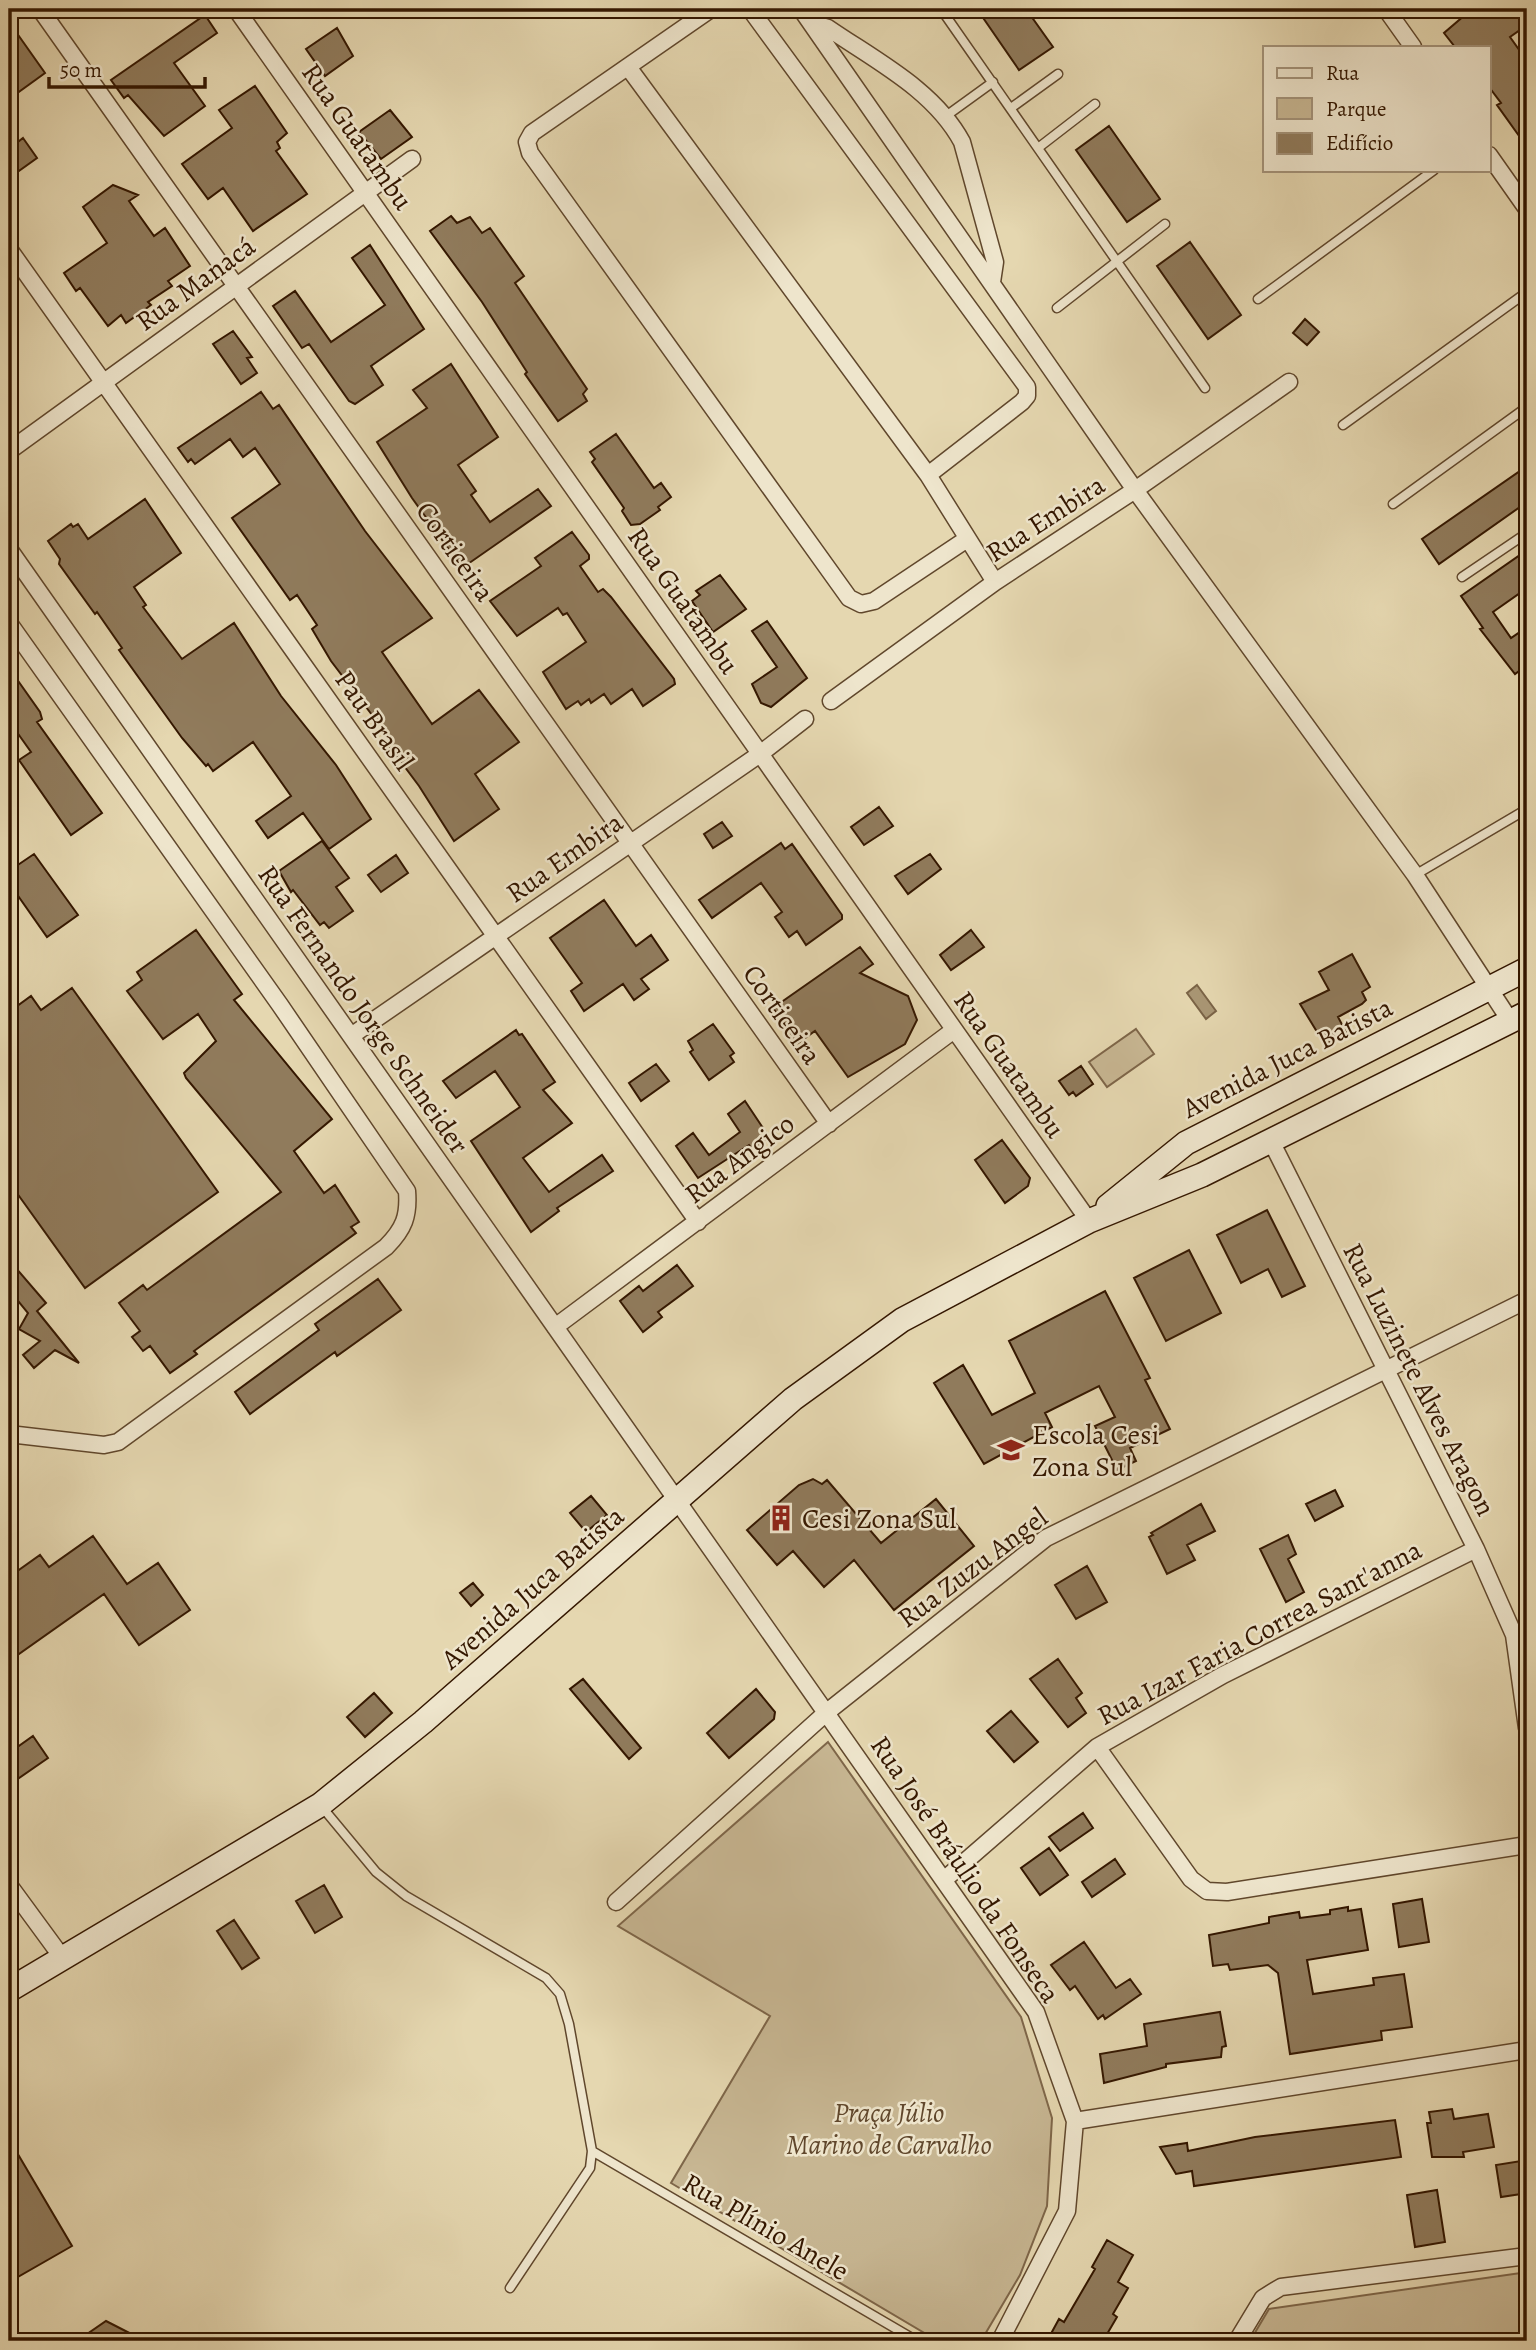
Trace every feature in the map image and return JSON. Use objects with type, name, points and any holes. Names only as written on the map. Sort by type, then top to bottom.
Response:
[{"type":"main road","name":"Avenida Juca Batista","points":[[1089,1222],[1186,1143],[1527,969]]},
{"type":"main road","name":"Avenida Juca Batista","points":[[9,1990],[64,1960],[320,1805],[423,1722],[793,1399],[902,1320],[1089,1222],[1202,1175],[1519,1018]]},
{"type":"main road","points":[[1186,1143],[1179,1152],[1181,1169],[1190,1175],[1202,1175]]},
{"type":"street","name":"Corticeira","points":[[40,9],[829,1124]]},
{"type":"street","name":"Rua Guatambu","points":[[236,9],[1089,1222]]},
{"type":"street","points":[[711,9],[532,133],[527,142],[538,164],[849,598],[861,604],[874,601],[967,539]]},
{"type":"street","points":[[751,9],[1027,387],[1027,396],[1023,402],[928,475]]},
{"type":"street","points":[[801,9],[1135,490],[1415,875],[1490,987],[1519,1018]]},
{"type":"street","points":[[1386,9],[1412,46]]},
{"type":"street","points":[[811,23],[828,28],[912,86],[946,116],[962,142],[995,262],[992,282]]},
{"type":"street","points":[[628,68],[928,475],[995,582]]},
{"type":"street","points":[[1490,156],[1527,209]]},
{"type":"street","name":"Rua Manacá","points":[[9,451],[412,159]]},
{"type":"street","name":"Pau Brasil","points":[[9,249],[698,1222]]},
{"type":"street","name":"Rua Embira","points":[[831,701],[995,582],[1135,490],[1289,382]]},
{"type":"street","name":"Rua Fernando Jorge Schneider","points":[[9,549],[677,1499]]},
{"type":"street","points":[[9,623],[280,1005],[400,1180],[407,1191],[409,1212],[401,1231],[386,1247],[118,1442],[104,1445],[9,1434]]},
{"type":"street","name":"Rua Embira","points":[[351,1036],[760,754],[805,719]]},
{"type":"street","name":"Rua Angico","points":[[555,1327],[954,1030]]},
{"type":"street","name":"Rua Luzinete Alves Aragon","points":[[1271,1141],[1476,1549],[1514,1635],[1527,1728]]},
{"type":"street","name":"Rua Zuzu Angel","points":[[616,1902],[827,1712],[1046,1538],[1527,1300]]},
{"type":"street","name":"Rua José Bráulio da Fonseca","points":[[677,1499],[1036,2012],[1075,2121],[1067,2211],[1000,2341]]},
{"type":"street","name":"Rua Izar Faria Correa Sant'anna","points":[[945,1879],[1097,1746],[1223,1675],[1476,1549]]},
{"type":"street","points":[[1097,1746],[1191,1880],[1207,1891],[1227,1892],[1527,1845]]},
{"type":"street","points":[[9,1885],[64,1960]]},
{"type":"street","points":[[1075,2121],[1527,2050]]},
{"type":"street","points":[[1237,2341],[1263,2298],[1281,2287],[1527,2256]]},
{"type":"lane","points":[[942,9],[1205,388]]},
{"type":"lane","points":[[1011,108],[1058,74]]},
{"type":"lane","points":[[946,116],[993,82]]},
{"type":"lane","points":[[1038,148],[1096,104]]},
{"type":"lane","points":[[1258,299],[1431,172]]},
{"type":"lane","points":[[1057,308],[1165,224]]},
{"type":"lane","points":[[1343,425],[1527,292]]},
{"type":"lane","points":[[1393,504],[1527,407]]},
{"type":"lane","points":[[1462,577],[1527,533]]},
{"type":"lane","points":[[1415,875],[1527,809]]},
{"type":"lane","points":[[320,1805],[376,1872],[406,1896],[546,1978],[560,1994],[569,2024],[592,2151],[590,2168],[510,2288]]},
{"type":"lane","name":"Rua Plínio Anele","points":[[592,2151],[917,2341]]},
{"type":"green space","points":[[1136,1029],[1154,1054],[1107,1087],[1089,1062]]},
{"type":"green space","name":"Praça Júlio Marino de Carvalho","points":[[828,1742],[1021,2017],[1052,2118],[1047,2206],[1020,2275],[981,2341],[938,2341],[671,2183],[770,2016],[618,1926]]},
{"type":"green space","points":[[1527,2272],[1527,2341],[1250,2341],[1269,2309]]},
{"type":"shaded area","points":[[1197,985],[1216,1011],[1206,1019],[1187,993]]},
{"type":"building","points":[[977,9],[1026,9],[1053,47],[1019,70]]},
{"type":"building","points":[[1472,9],[1527,9],[1527,25],[1510,37],[1527,61],[1527,147],[1497,105],[1501,103],[1490,88],[1490,46],[1454,46],[1444,33]]},
{"type":"building","points":[[205,15],[217,33],[174,63],[205,106],[164,136],[128,95],[124,98],[111,80]]},
{"type":"building","points":[[9,22],[45,73],[9,99]]},
{"type":"building","points":[[337,28],[353,56],[325,76],[306,49]]},
{"type":"building","points":[[255,86],[287,133],[277,142],[280,148],[276,151],[307,194],[253,231],[223,188],[208,199],[182,164],[232,128],[219,110]]},
{"type":"building","points":[[390,110],[412,137],[381,159],[359,132]]},
{"type":"building","points":[[1109,126],[1160,199],[1127,222],[1076,150]]},
{"type":"building","points":[[23,138],[37,158],[9,178],[9,149]]},
{"type":"building","points":[[113,185],[138,195],[129,201],[154,236],[165,228],[190,266],[168,281],[172,286],[148,302],[151,305],[126,323],[121,315],[108,326],[80,288],[76,291],[64,273],[107,243],[83,207]]},
{"type":"building","points":[[451,216],[457,223],[470,217],[482,233],[490,228],[524,276],[515,283],[587,389],[583,394],[587,401],[558,421],[525,374],[527,372],[482,302],[430,231]]},
{"type":"building","points":[[1190,242],[1241,315],[1208,339],[1157,266]]},
{"type":"building","points":[[370,245],[424,329],[371,366],[383,385],[355,404],[349,401],[309,344],[302,348],[273,306],[295,291],[331,342],[385,305],[352,258]]},
{"type":"building","points":[[1305,319],[1319,332],[1307,345],[1293,333]]},
{"type":"building","points":[[233,331],[252,357],[247,358],[257,373],[241,384],[213,344]]},
{"type":"building","points":[[451,364],[498,437],[458,465],[476,491],[471,495],[490,522],[538,489],[551,506],[465,566],[460,560],[458,562],[412,498],[377,442],[427,408],[413,390]]},
{"type":"building","points":[[261,392],[273,409],[279,405],[365,531],[432,618],[382,652],[432,724],[479,690],[519,742],[475,774],[499,809],[454,841],[419,786],[384,739],[388,736],[331,661],[312,629],[317,625],[297,595],[290,600],[232,518],[280,484],[255,448],[243,457],[230,439],[195,464],[191,459],[188,462],[178,448]]},
{"type":"building","points":[[616,434],[654,488],[661,483],[671,497],[658,507],[660,510],[640,524],[631,525],[622,511],[624,508],[592,462],[595,459],[590,452]]},
{"type":"building","points":[[1527,466],[1527,502],[1439,564],[1422,539]]},
{"type":"building","points":[[145,499],[181,553],[134,587],[146,605],[143,607],[182,659],[234,623],[281,696],[336,765],[371,819],[329,849],[303,813],[268,838],[256,821],[291,796],[253,742],[213,771],[208,764],[206,766],[182,738],[119,650],[122,648],[97,612],[95,614],[59,564],[60,559],[48,541],[71,524],[73,527],[78,524],[88,539]]},
{"type":"building","points":[[572,532],[589,555],[589,559],[580,566],[598,592],[603,589],[611,597],[674,679],[675,684],[643,706],[632,689],[611,704],[604,694],[591,703],[589,699],[581,705],[578,701],[566,709],[543,672],[586,642],[567,613],[563,615],[558,608],[517,636],[490,601],[541,566],[535,558]]},
{"type":"building","points":[[1527,550],[1527,588],[1493,612],[1511,638],[1527,627],[1527,665],[1515,674],[1480,629],[1483,628],[1461,596]]},
{"type":"building","points":[[720,575],[746,609],[713,632],[692,601],[700,595],[696,591]]},
{"type":"building","points":[[767,621],[807,678],[771,707],[761,703],[752,684],[777,667],[752,631]]},
{"type":"building","points":[[9,668],[40,712],[42,719],[37,722],[102,813],[71,835],[19,760],[31,752],[9,721]]},
{"type":"building","points":[[879,807],[893,826],[864,845],[851,827]]},
{"type":"building","points":[[722,822],[732,836],[713,848],[704,834]]},
{"type":"building","points":[[322,841],[349,878],[336,887],[353,911],[329,928],[324,922],[320,925],[293,890],[291,892],[279,871]]},
{"type":"building","points":[[781,843],[785,849],[792,844],[842,915],[842,919],[806,945],[797,931],[789,937],[775,917],[782,912],[761,883],[712,918],[699,900]]},
{"type":"building","points":[[34,854],[78,915],[47,937],[9,883],[9,871]]},
{"type":"building","points":[[930,854],[941,869],[908,894],[895,876]]},
{"type":"building","points":[[396,855],[408,873],[381,892],[368,875]]},
{"type":"building","points":[[604,900],[636,946],[651,935],[668,960],[641,979],[649,989],[634,1000],[623,984],[584,1011],[571,991],[582,983],[550,938]]},
{"type":"building","points":[[196,930],[242,994],[234,1000],[332,1119],[294,1151],[324,1193],[335,1185],[359,1222],[351,1227],[356,1233],[194,1351],[197,1354],[170,1373],[150,1346],[143,1351],[132,1337],[140,1331],[119,1303],[143,1285],[147,1290],[281,1192],[186,1078],[184,1073],[216,1041],[198,1014],[163,1039],[127,991],[142,980],[137,972]]},
{"type":"building","points":[[971,930],[984,947],[951,970],[940,955]]},
{"type":"building","points":[[860,947],[873,964],[860,973],[908,996],[917,1020],[905,1044],[848,1077],[815,1031],[798,1043],[773,1008]]},
{"type":"building","points":[[1352,954],[1370,987],[1362,992],[1366,1000],[1362,1004],[1338,1017],[1347,1034],[1325,1045],[1300,1004],[1329,990],[1319,972]]},
{"type":"building","points":[[72,988],[218,1192],[85,1288],[9,1182],[9,1012],[31,996],[41,1010]]},
{"type":"building","points":[[713,1024],[734,1053],[730,1056],[734,1062],[709,1080],[690,1052],[693,1050],[688,1041]]},
{"type":"building","points":[[516,1030],[519,1035],[522,1034],[555,1082],[543,1090],[572,1123],[523,1158],[549,1192],[602,1155],[613,1171],[557,1208],[559,1211],[531,1232],[471,1141],[520,1107],[495,1071],[456,1098],[443,1081]]},
{"type":"building","points":[[656,1064],[669,1081],[641,1101],[629,1083]]},
{"type":"building","points":[[1081,1066],[1093,1084],[1076,1096],[1073,1092],[1069,1095],[1059,1081]]},
{"type":"building","points":[[745,1101],[769,1137],[752,1149],[749,1145],[698,1178],[676,1146],[693,1133],[709,1155],[740,1132],[728,1114]]},
{"type":"building","points":[[1002,1140],[1030,1178],[1028,1186],[1005,1203],[975,1160]]},
{"type":"building","points":[[1267,1210],[1305,1286],[1282,1297],[1268,1269],[1241,1283],[1217,1235]]},
{"type":"building","points":[[1189,1250],[1221,1313],[1166,1341],[1134,1278]]},
{"type":"building","points":[[9,1260],[46,1303],[37,1311],[79,1363],[55,1350],[34,1368],[23,1355],[40,1341],[19,1329],[28,1313],[9,1290]]},
{"type":"building","points":[[677,1265],[693,1286],[658,1312],[662,1317],[643,1332],[620,1301],[639,1286],[643,1291]]},
{"type":"building","points":[[378,1279],[401,1310],[337,1356],[335,1352],[250,1414],[235,1392],[319,1330],[315,1324]]},
{"type":"building","points":[[1105,1291],[1150,1378],[1145,1380],[1170,1429],[1130,1448],[1136,1461],[1117,1470],[1095,1426],[1115,1417],[1099,1386],[1045,1413],[1052,1427],[984,1464],[934,1383],[963,1365],[992,1415],[1035,1393],[1009,1341]]},
{"type":"building","points":[[813,1479],[822,1484],[827,1480],[881,1543],[936,1499],[974,1546],[894,1610],[854,1560],[824,1587],[793,1551],[777,1565],[747,1530],[799,1485]]},
{"type":"building","points":[[1335,1490],[1343,1506],[1315,1521],[1306,1504]]},
{"type":"building","points":[[591,1496],[607,1515],[586,1532],[570,1513]]},
{"type":"building","points":[[1201,1504],[1215,1531],[1187,1545],[1195,1560],[1167,1574],[1149,1537],[1153,1535],[1151,1533]]},
{"type":"building","points":[[1288,1535],[1296,1554],[1288,1559],[1304,1592],[1286,1602],[1260,1549]]},
{"type":"building","points":[[93,1536],[127,1584],[158,1563],[190,1610],[139,1645],[104,1594],[9,1661],[9,1577],[40,1555],[49,1567]]},
{"type":"building","points":[[1087,1566],[1107,1602],[1076,1619],[1055,1585]]},
{"type":"building","points":[[473,1583],[483,1595],[471,1606],[460,1593]]},
{"type":"building","points":[[1058,1659],[1082,1693],[1076,1698],[1086,1713],[1068,1727],[1030,1679]]},
{"type":"building","points":[[583,1679],[641,1748],[629,1759],[570,1689]]},
{"type":"building","points":[[756,1689],[775,1712],[774,1719],[729,1758],[707,1733]]},
{"type":"building","points":[[374,1693],[392,1713],[365,1737],[347,1717]]},
{"type":"building","points":[[1011,1711],[1038,1742],[1014,1762],[987,1731]]},
{"type":"building","points":[[33,1736],[48,1758],[9,1785],[9,1753]]},
{"type":"building","points":[[1083,1813],[1093,1828],[1060,1851],[1049,1837]]},
{"type":"building","points":[[1049,1848],[1068,1875],[1040,1895],[1021,1868]]},
{"type":"building","points":[[1115,1859],[1125,1874],[1092,1897],[1082,1882]]},
{"type":"building","points":[[324,1885],[342,1917],[315,1933],[296,1901]]},
{"type":"building","points":[[1422,1899],[1429,1942],[1399,1947],[1393,1904]]},
{"type":"building","points":[[1348,1907],[1348,1911],[1361,1909],[1368,1950],[1307,1960],[1313,1994],[1374,1985],[1373,1978],[1404,1974],[1412,2027],[1381,2031],[1382,2040],[1290,2054],[1278,1973],[1268,1965],[1230,1970],[1228,1964],[1213,1966],[1209,1935],[1269,1923],[1269,1917],[1299,1912],[1300,1918],[1330,1914],[1330,1910]]},
{"type":"building","points":[[234,1920],[259,1958],[242,1969],[217,1931]]},
{"type":"building","points":[[1084,1942],[1116,1988],[1130,1979],[1141,1994],[1105,2019],[1103,2015],[1098,2019],[1075,1986],[1070,1990],[1051,1965]]},
{"type":"building","points":[[1220,2012],[1226,2046],[1222,2047],[1221,2057],[1166,2064],[1166,2067],[1104,2083],[1100,2054],[1147,2046],[1144,2024]]},
{"type":"building","points":[[1452,2109],[1454,2119],[1488,2114],[1494,2147],[1463,2152],[1464,2157],[1432,2157],[1427,2123],[1431,2123],[1429,2112]]},
{"type":"building","points":[[1395,2120],[1401,2157],[1194,2186],[1192,2171],[1176,2174],[1160,2147],[1187,2143],[1188,2151],[1255,2137]]},
{"type":"building","points":[[9,2139],[72,2246],[9,2282]]},
{"type":"building","points":[[1527,2160],[1527,2193],[1501,2197],[1496,2165]]},
{"type":"building","points":[[1437,2190],[1445,2242],[1415,2247],[1407,2195]]},
{"type":"building","points":[[1107,2240],[1133,2255],[1118,2282],[1128,2288],[1113,2314],[1117,2317],[1103,2341],[1047,2341],[1059,2319],[1064,2322],[1095,2269],[1092,2267]]},
{"type":"building","points":[[106,2321],[145,2341],[77,2341]]},
{"type":"place","name":"Escola Cesi Zona Sul","points":[[1011,1450]]},
{"type":"place","name":"Cesi Zona Sul","points":[[781,1518]]}]
